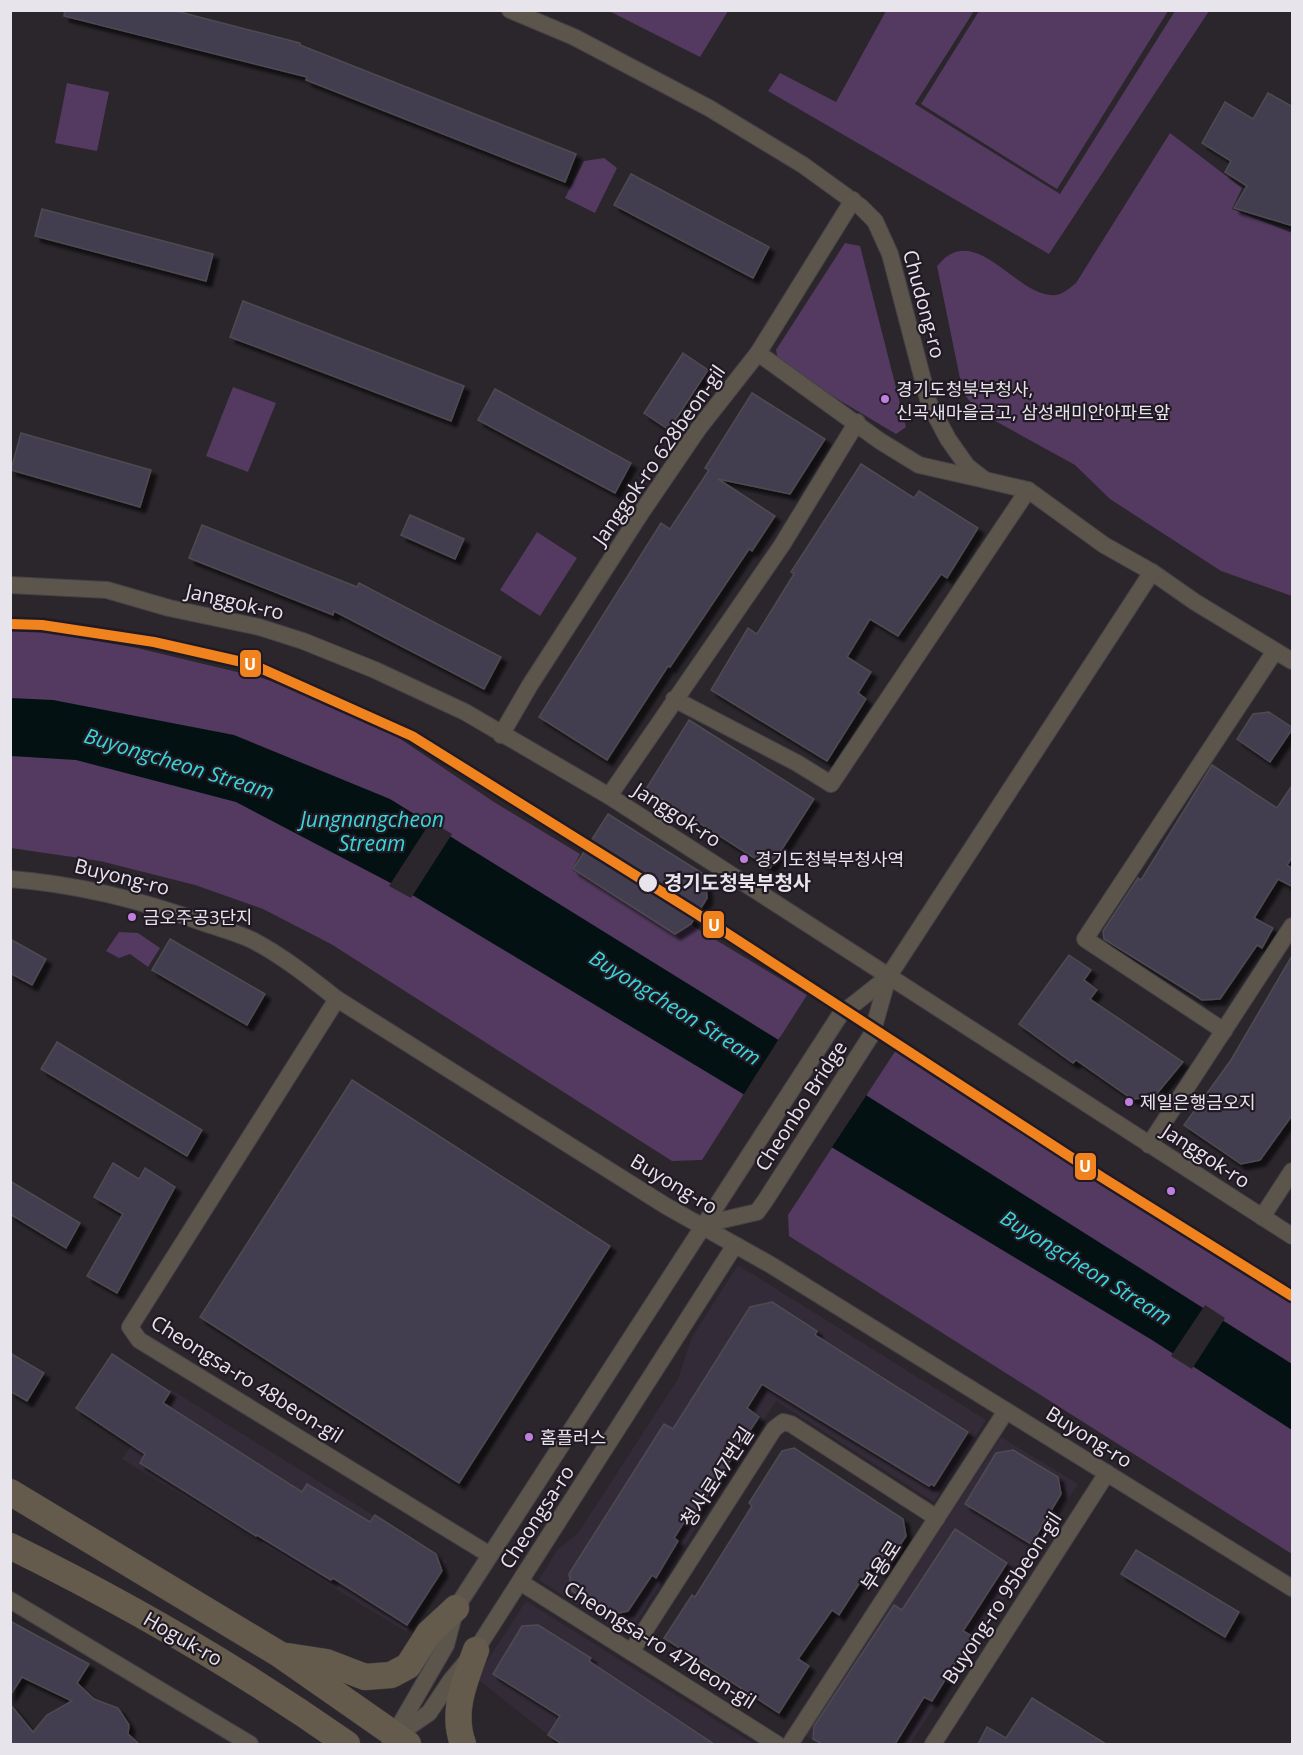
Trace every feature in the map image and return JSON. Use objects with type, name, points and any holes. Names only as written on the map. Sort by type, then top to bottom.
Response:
[{"type":"main road","name":"Hoguk-ro","points":[[10,1492],[279,1654],[397,1741]]},
{"type":"main road","name":"Hoguk-ro","points":[[10,1546],[94,1587],[267,1688],[347,1744]]},
{"type":"main road","name":"Hoguk-ro","points":[[279,1654],[326,1662],[365,1677],[391,1675],[408,1666],[429,1633],[456,1608]]},
{"type":"main road","points":[[463,1744],[459,1730],[459,1702],[476,1650]]},
{"type":"street","name":"Chudong-ro","points":[[510,10],[574,37],[709,108],[803,165],[852,200],[875,220],[884,238],[929,403],[948,439],[968,466],[985,480]]},
{"type":"street","name":"Janggok-ro 628beon-gil","points":[[501,735],[530,685],[641,513],[699,428],[758,353],[852,200]]},
{"type":"street","points":[[758,353],[857,422],[880,441],[919,465],[1028,490],[1104,545],[1293,661]]},
{"type":"street","points":[[609,796],[782,544],[857,422]]},
{"type":"street","points":[[674,699],[797,763],[831,784],[1028,490]]},
{"type":"street","points":[[888,977],[1152,573]]},
{"type":"street","name":"Janggok-ro","points":[[10,585],[107,590],[169,608],[259,627],[303,641],[375,670],[465,712],[609,796],[1293,1236]]},
{"type":"street","points":[[1224,1031],[1085,939],[1275,651]]},
{"type":"street","name":"Buyong-ro","points":[[10,879],[57,883],[171,911],[242,936],[293,964],[337,999],[1293,1588]]},
{"type":"street","points":[[1149,1145],[1293,926]]},
{"type":"street","name":"Cheonbo Bridge","points":[[733,1180],[840,1015],[888,977]]},
{"type":"street","name":"Cheonbo Bridge","points":[[701,1225],[757,1212],[872,1034],[888,977]]},
{"type":"street","name":"Cheongsa-ro 48beon-gil","points":[[337,999],[130,1328],[139,1340],[490,1555]]},
{"type":"street","points":[[1262,1217],[1293,1171]]},
{"type":"street","name":"Cheongsa-ro","points":[[397,1741],[412,1700],[447,1645],[456,1608],[701,1225],[733,1180]]},
{"type":"street","name":"Cheongsa-ro","points":[[397,1741],[429,1713],[451,1680],[476,1650],[735,1245]]},
{"type":"street","name":"부용로","points":[[790,1744],[1006,1411]]},
{"type":"street","name":"청사로47번길","points":[[631,1652],[774,1429],[783,1422],[791,1424],[937,1518]]},
{"type":"street","name":"Buyong-ro 95beon-gil","points":[[933,1744],[1107,1473]]},
{"type":"street","name":"Cheongsa-ro 47beon-gil","points":[[520,1582],[777,1744]]},
{"type":"street","points":[[10,1600],[250,1744]]},
{"type":"shaded area","points":[[609,11],[728,11],[700,57]]},
{"type":"shaded area","points":[[886,11],[974,11],[915,104],[1060,194],[1175,11],[1209,11],[1049,254],[768,91],[780,73],[836,102]]},
{"type":"shaded area","points":[[979,11],[1168,11],[1057,189],[921,104]]},
{"type":"shaded area","points":[[67,83],[109,92],[97,151],[55,143]]},
{"type":"shaded area","points":[[1170,133],[1242,188],[1232,209],[1292,233],[1292,596],[1221,571],[1110,499],[1075,465],[979,412],[963,393],[937,266],[951,254],[964,251],[977,253],[1043,294],[1056,295],[1064,292],[1076,283]]},
{"type":"shaded area","points":[[604,158],[617,168],[595,213],[565,198],[584,161]]},
{"type":"shaded area","points":[[845,243],[860,246],[906,427],[896,434],[779,364],[776,350]]},
{"type":"shaded area","points":[[233,387],[276,403],[248,472],[206,456]]},
{"type":"shaded area","points":[[537,532],[577,558],[540,616],[500,590]]},
{"type":"shaded area","points":[[11,630],[53,633],[137,648],[262,678],[353,707],[494,802],[580,854],[572,870],[675,934],[691,925],[807,995],[702,1160],[672,1161],[331,944],[263,909],[195,885],[100,861],[11,848]]},
{"type":"shaded area","points":[[119,932],[138,933],[160,948],[148,967],[130,954],[119,958],[106,951]]},
{"type":"shaded area","points":[[896,1050],[1292,1299],[1292,1554],[789,1236],[788,1215]]},
{"type":"shaded area","points":[[738,1265],[986,1420],[934,1502],[776,1401],[627,1636],[539,1580],[557,1550],[578,1533],[678,1379],[692,1337]]},
{"type":"shaded area","points":[[170,1389],[447,1561],[407,1632],[122,1459]]},
{"type":"shaded area","points":[[1001,1437],[1078,1484],[910,1744],[818,1744],[805,1735]]},
{"type":"shaded area","points":[[526,1601],[754,1744],[560,1744],[476,1678]]},
{"type":"water","name":"Jungnangcheon Stream","points":[[10,698],[53,700],[234,735],[390,799],[769,1034],[1292,1364],[1292,1430],[1152,1340],[404,890],[236,802],[76,760],[11,756]]},
{"type":"pier","points":[[431,821],[452,834],[411,898],[389,886]]},
{"type":"pier","points":[[780,1037],[868,1093],[830,1150],[742,1097]]},
{"type":"pier","points":[[1205,1305],[1225,1318],[1192,1369],[1171,1356]]},
{"type":"building","points":[[65,10],[172,10],[300,43],[300,45],[576,154],[565,182],[306,80],[307,77],[64,16]]},
{"type":"building","points":[[1268,93],[1293,107],[1293,226],[1234,208],[1247,186],[1225,172],[1231,161],[1202,143],[1225,102],[1253,119]]},
{"type":"building","points":[[631,174],[769,247],[753,278],[614,205]]},
{"type":"building","points":[[42,209],[213,254],[206,281],[35,236]]},
{"type":"building","points":[[243,301],[464,386],[451,421],[230,337]]},
{"type":"building","points":[[683,353],[708,370],[669,430],[644,413]]},
{"type":"building","points":[[495,389],[631,463],[615,493],[478,420]]},
{"type":"building","points":[[752,393],[825,439],[790,494],[718,479],[775,516],[752,551],[749,549],[670,667],[668,666],[607,760],[539,717],[661,523],[670,529],[709,470],[705,468]]},
{"type":"building","points":[[21,433],[151,470],[140,507],[11,470]]},
{"type":"building","points":[[861,464],[914,498],[919,491],[978,528],[947,578],[941,574],[898,636],[870,619],[847,657],[871,672],[858,693],[866,699],[827,761],[711,690],[748,628],[757,634],[794,574],[791,572]]},
{"type":"building","points":[[410,515],[464,539],[455,559],[401,535]]},
{"type":"building","points":[[202,525],[357,587],[359,583],[501,657],[484,689],[334,611],[333,615],[189,558]]},
{"type":"building","points":[[1269,712],[1293,728],[1270,762],[1237,739],[1253,714]]},
{"type":"building","points":[[689,720],[814,799],[770,868],[646,789]]},
{"type":"building","points":[[1212,765],[1277,808],[1293,784],[1293,856],[1287,865],[1293,869],[1293,887],[1278,879],[1254,918],[1273,928],[1262,948],[1257,945],[1220,999],[1202,1000],[1104,939],[1103,931],[1138,878],[1141,880]]},
{"type":"building","name":"경기도청북부청사","points":[[608,814],[705,875],[707,898],[691,924],[675,934],[573,869]]},
{"type":"building","points":[[10,939],[46,959],[32,985],[10,973]]},
{"type":"building","points":[[170,939],[265,994],[247,1025],[152,970]]},
{"type":"building","points":[[1293,954],[1293,1114],[1260,1160],[1241,1164],[1184,1125],[1231,1060]]},
{"type":"building","points":[[1069,955],[1091,970],[1084,980],[1097,990],[1090,999],[1183,1062],[1154,1097],[1132,1099],[1076,1060],[1073,1063],[1019,1024]]},
{"type":"building","points":[[57,1042],[202,1130],[187,1156],[41,1069]]},
{"type":"building","points":[[352,1080],[610,1246],[459,1483],[200,1317]]},
{"type":"building","points":[[113,1163],[139,1179],[145,1168],[175,1187],[117,1293],[87,1276],[123,1214],[94,1197]]},
{"type":"building","points":[[10,1181],[80,1223],[66,1248],[10,1214]]},
{"type":"building","points":[[772,1302],[817,1331],[815,1335],[968,1432],[934,1486],[931,1484],[929,1486],[762,1384],[747,1408],[759,1417],[695,1514],[691,1511],[674,1538],[678,1541],[656,1578],[652,1575],[628,1611],[610,1615],[572,1591],[569,1574],[664,1424],[673,1429],[750,1307]]},
{"type":"building","points":[[10,1353],[44,1373],[27,1401],[10,1391]]},
{"type":"building","points":[[112,1354],[170,1392],[163,1403],[302,1492],[307,1484],[370,1522],[375,1515],[436,1554],[442,1571],[407,1625],[333,1578],[331,1580],[256,1536],[140,1463],[145,1454],[76,1408]]},
{"type":"building","points":[[794,1448],[903,1519],[906,1536],[882,1572],[871,1565],[839,1615],[832,1610],[798,1659],[809,1666],[779,1713],[664,1638],[692,1595],[695,1597],[752,1506],[749,1503],[782,1451]]},
{"type":"building","points":[[1013,1450],[1058,1477],[1061,1494],[1031,1544],[965,1504],[996,1453]]},
{"type":"building","points":[[955,1529],[1007,1563],[963,1631],[972,1636],[932,1701],[924,1697],[895,1744],[822,1744],[813,1739],[814,1726],[894,1605],[902,1610]]},
{"type":"building","points":[[1136,1550],[1239,1612],[1225,1637],[1121,1574]]},
{"type":"building","points":[[10,1621],[89,1664],[77,1683],[94,1699],[118,1708],[129,1725],[128,1734],[139,1744],[10,1744],[10,1704],[33,1732],[47,1715],[72,1701],[22,1677],[10,1696]]},
{"type":"building","points":[[538,1625],[591,1658],[589,1661],[714,1744],[562,1744],[548,1735],[560,1716],[493,1674],[522,1626]]},
{"type":"building","points":[[1032,1698],[1106,1744],[978,1744],[987,1727],[1006,1738]]},
{"type":"transit line","name":"U","points":[[10,624],[42,625],[154,642],[251,664],[412,736],[694,912],[1103,1178],[1292,1296]]},
{"type":"place","name":"경기도청북부청사, 신곡새마을금고, 삼성래미안아파트앞","points":[[885,399]]},
{"type":"place","name":"경기도청북부청사역","points":[[744,859]]},
{"type":"place","name":"경기도청북부청사","points":[[648,883]]},
{"type":"place","name":"금오주공3단지","points":[[132,917]]},
{"type":"place","name":"제일은행금오지","points":[[1129,1102]]},
{"type":"place","name":"홈플러스","points":[[529,1437]]},
{"type":"water label","name":"Buyongcheon Stream","points":[[179,764]]},
{"type":"water label","name":"Buyongcheon Stream","points":[[675,1008]]},
{"type":"water label","name":"Buyongcheon Stream","points":[[1086,1268]]}]
